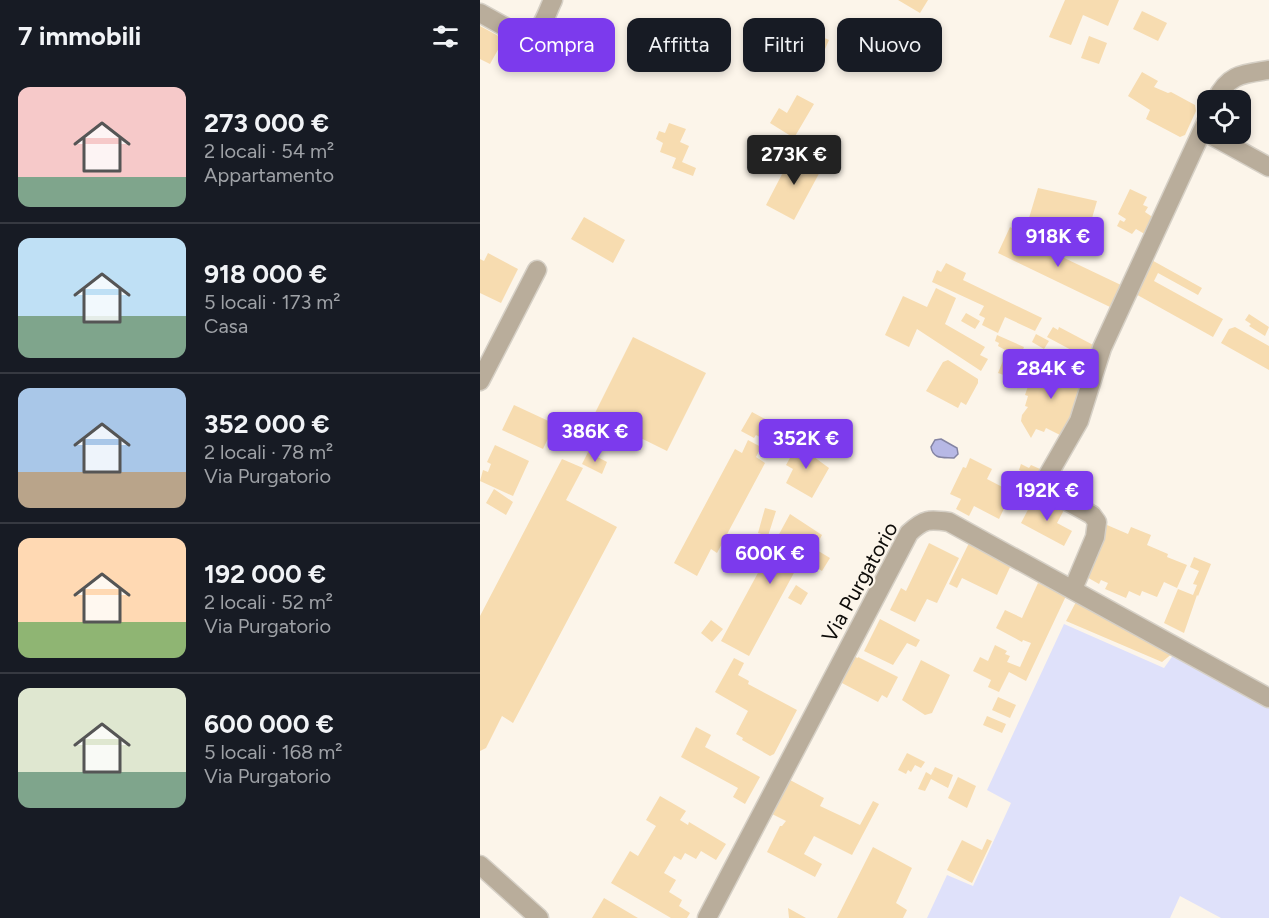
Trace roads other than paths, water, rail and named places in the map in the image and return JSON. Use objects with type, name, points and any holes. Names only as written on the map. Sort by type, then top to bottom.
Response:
[{"type":"street","points":[[480,13],[527,39],[532,38],[537,32],[553,0]]},
{"type":"street","points":[[1222,90],[1236,75],[1269,70]]},
{"type":"street","points":[[1073,589],[1095,537],[1097,522],[1092,515],[1056,495],[1049,487],[1048,475],[1079,421],[1102,348],[1199,144]]},
{"type":"street","points":[[1231,144],[1269,167]]},
{"type":"street","points":[[480,381],[537,270]]},
{"type":"street","name":"Via Purgatorio","points":[[707,918],[903,543],[914,528],[930,519],[949,522],[1269,698]]},
{"type":"street","points":[[480,865],[539,918]]},
{"type":"water","points":[[941,439],[957,448],[958,454],[954,458],[934,454],[931,447],[935,440]]}]
